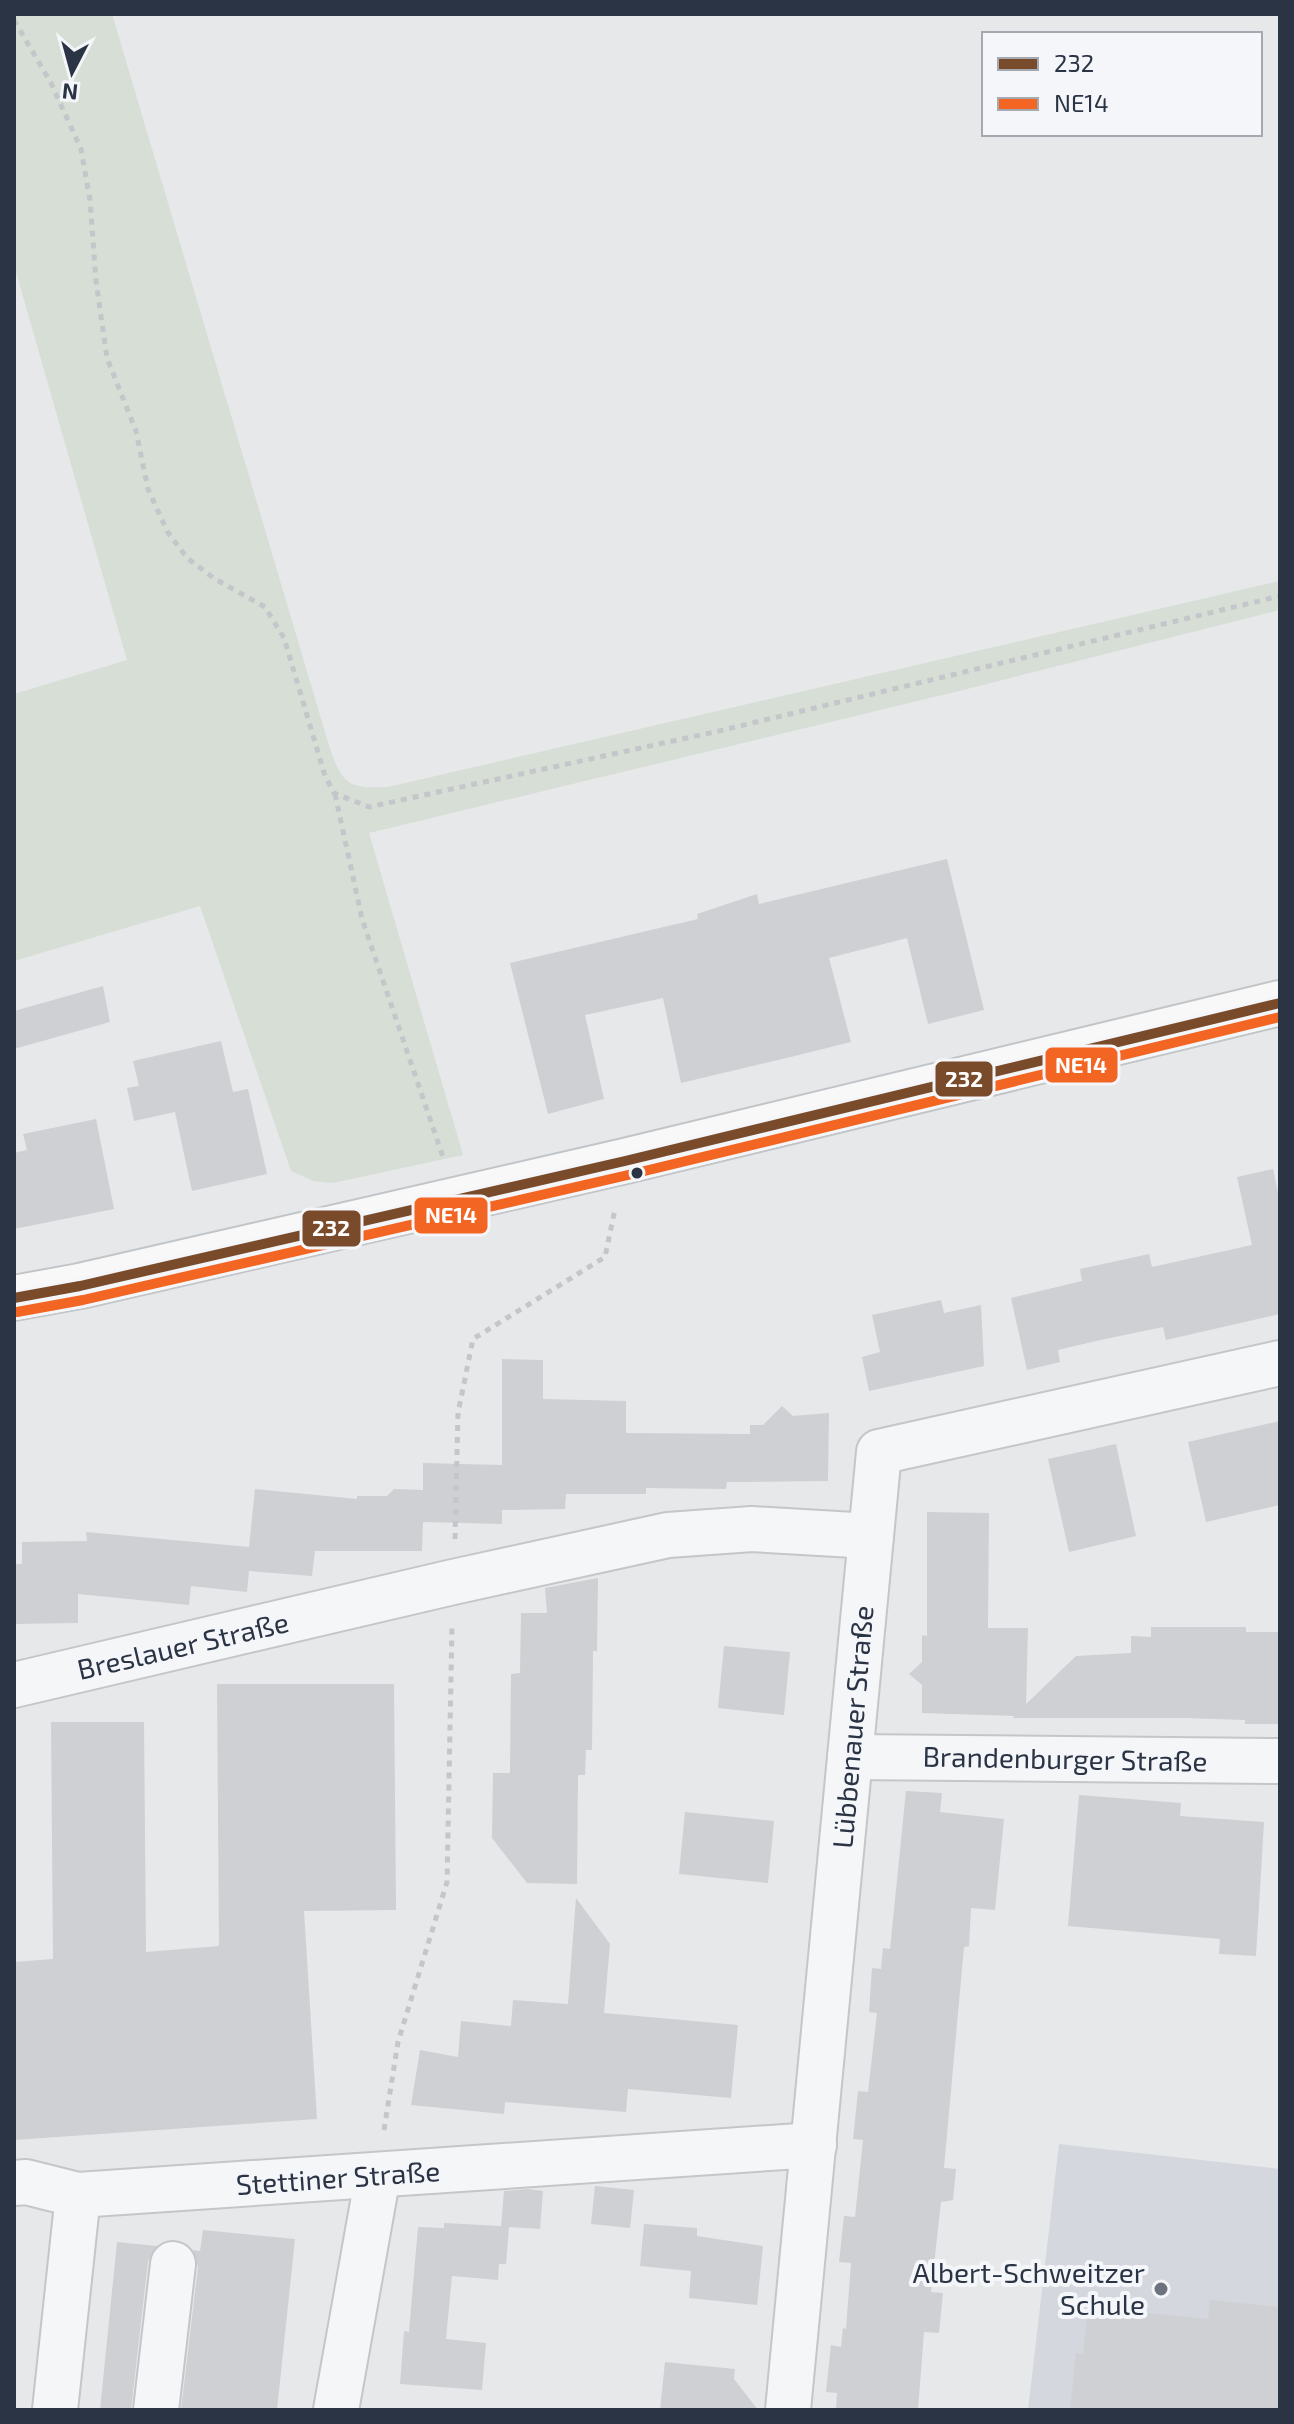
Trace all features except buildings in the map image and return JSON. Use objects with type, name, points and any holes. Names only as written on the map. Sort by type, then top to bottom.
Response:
[{"type":"main road","points":[[14,1298],[80,1286],[625,1161],[1280,1003]]},
{"type":"street","name":"Lübbenauer Straße","points":[[788,2410],[879,1452],[1280,1363]]},
{"type":"street","name":"Breslauer Straße","points":[[14,1685],[668,1535],[752,1529],[871,1536]]},
{"type":"street","name":"Brandenburger Straße","points":[[850,1757],[1280,1761]]},
{"type":"street","name":"Stettiner Straße","points":[[14,2183],[26,2182],[78,2195],[814,2145]]},
{"type":"street","points":[[336,2410],[378,2175]]},
{"type":"street","points":[[55,2410],[78,2195]]},
{"type":"street","points":[[156,2410],[173,2264]]},
{"type":"path","points":[[14,20],[51,83],[81,149],[90,200],[96,281],[107,358],[136,431],[148,489],[167,531],[187,558],[215,579],[265,607],[284,638],[325,776],[334,793],[362,919],[457,1199]]},
{"type":"path","points":[[334,793],[369,807],[719,731],[1280,596]]},
{"type":"path","points":[[378,2175],[398,2042],[447,1882],[458,1413],[473,1339],[605,1257],[625,1161]]},
{"type":"shaded area","points":[[14,14],[112,14],[330,749],[339,770],[349,782],[364,787],[388,787],[1280,581],[1280,610],[369,833],[463,1155],[333,1183],[313,1181],[291,1171],[200,906],[14,961],[14,694],[127,660],[14,265]]},
{"type":"shaded area","name":"Albert-Schweitzer Schule","points":[[1059,2144],[1280,2169],[1280,2410],[1028,2410]]},
{"type":"transit line","name":"232","points":[[14,1298],[80,1286],[625,1161],[1280,1003]]},
{"type":"transit line","name":"NE14","points":[[17,1312],[83,1300],[628,1175],[1280,1017]]},
{"type":"place","name":"Albert-Schweitzer Schule","points":[[1161,2289]]}]
